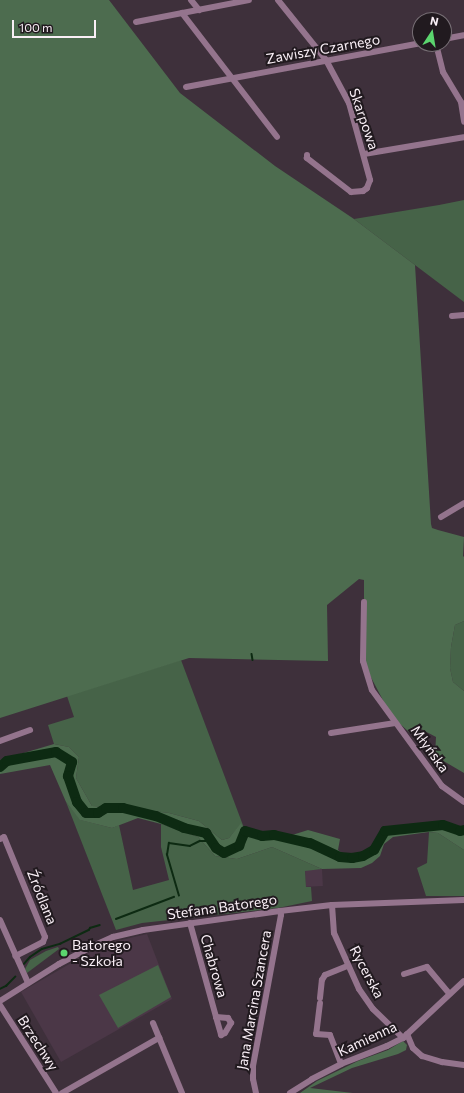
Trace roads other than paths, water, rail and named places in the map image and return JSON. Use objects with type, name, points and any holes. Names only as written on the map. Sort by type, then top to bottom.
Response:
[{"type":"street","points":[[191,0],[199,10]]},
{"type":"street","points":[[136,22],[249,0]]},
{"type":"street","name":"Skarpowa","points":[[278,0],[326,60],[348,103],[364,154],[370,180],[367,188],[358,192],[351,192],[307,158],[307,155]]},
{"type":"street","points":[[182,13],[230,79],[277,137]]},
{"type":"street","points":[[452,37],[464,35]]},
{"type":"street","name":"Zawiszy Czarnego","points":[[186,87],[412,44]]},
{"type":"street","points":[[438,52],[443,72],[461,102],[464,122]]},
{"type":"street","points":[[364,154],[464,137]]},
{"type":"street","points":[[452,316],[464,315]]},
{"type":"street","points":[[441,517],[464,503]]},
{"type":"street","name":"Młyńska","points":[[364,602],[363,661],[367,678],[372,690],[442,786],[464,802]]},
{"type":"street","name":"Młyńska","points":[[332,733],[396,723]]},
{"type":"street","points":[[0,741],[30,730]]},
{"type":"street","name":"Źródlana","points":[[0,839],[4,837],[45,937],[43,942],[15,956]]},
{"type":"street","name":"Stefana Batorego","points":[[0,1001],[73,957],[113,937],[143,930],[280,911],[332,906],[464,900]]},
{"type":"street","name":"Rycerska","points":[[332,906],[334,933],[347,966],[359,989],[373,1009],[405,1036],[413,1048],[422,1056],[442,1062],[464,1065]]},
{"type":"street","name":"Jana Marcina Szancera","points":[[256,1093],[252,1073],[281,915],[280,911]]},
{"type":"street","points":[[0,920],[28,983]]},
{"type":"street","name":"Chabrowa","points":[[190,923],[216,1017]]},
{"type":"street","points":[[341,1064],[330,1035],[316,1034],[322,980],[325,976],[347,966]]},
{"type":"street","points":[[404,974],[427,967],[450,994]]},
{"type":"street","name":"Kamienna","points":[[290,1093],[312,1079],[341,1064],[387,1046],[405,1036],[464,981]]},
{"type":"street","name":"Brzechwy","points":[[0,1005],[56,1093]]},
{"type":"street","points":[[153,1023],[182,1093]]},
{"type":"street","points":[[62,1093],[159,1038]]},
{"type":"waterway","points":[[252,654],[253,660]]},
{"type":"waterway","points":[[0,767],[7,761],[56,752],[72,762],[68,776],[77,802],[86,813],[98,813],[106,808],[123,808],[156,816],[184,828],[206,833],[216,848],[224,853],[239,846],[245,831],[262,836],[274,835],[310,843],[340,857],[352,858],[363,856],[374,850],[385,831],[443,825],[460,831],[464,830]]},
{"type":"waterway","points":[[179,896],[167,855],[169,843],[190,846],[200,841],[211,841]]},
{"type":"waterway","points":[[116,919],[174,897]]},
{"type":"waterway","points":[[24,964],[30,957],[42,949],[60,944],[89,930],[90,928],[100,925]]},
{"type":"waterway","points":[[0,989],[6,986],[15,977]]},
{"type":"place","name":"Batorego - Szkoła","points":[[64,953]]}]
